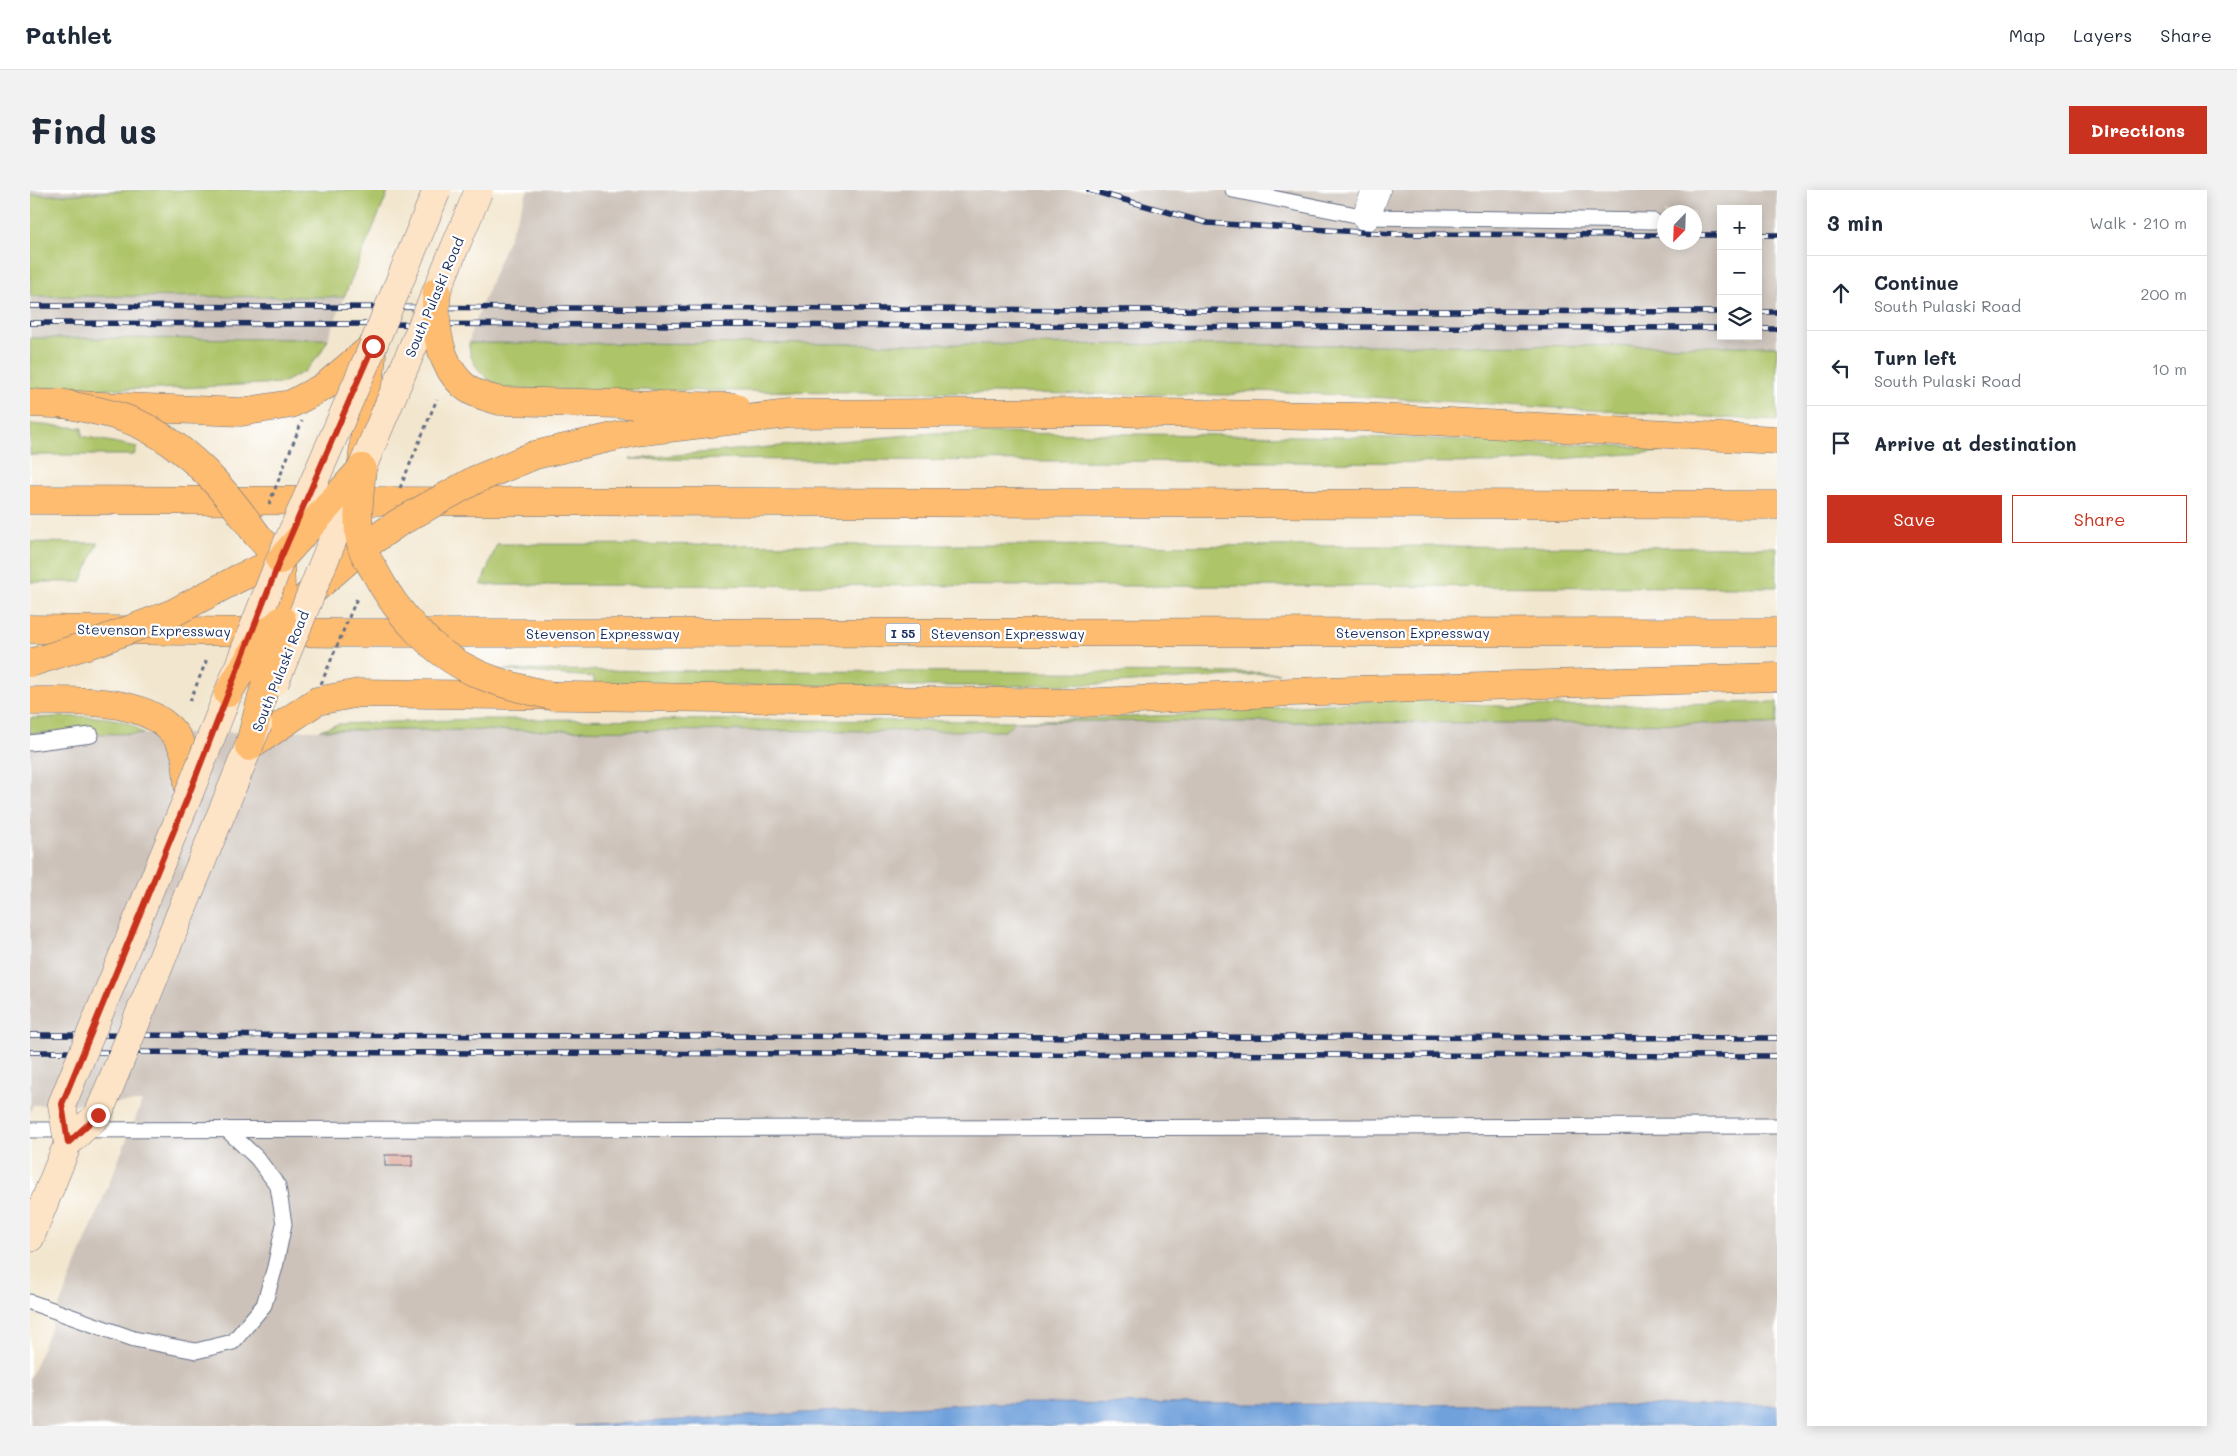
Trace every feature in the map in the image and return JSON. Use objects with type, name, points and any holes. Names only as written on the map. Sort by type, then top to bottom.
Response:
[{"type":"highway","points":[[437,291],[434,312],[443,353],[450,372],[469,390],[500,401],[941,413]]},
{"type":"highway","points":[[30,403],[241,412],[292,404],[325,386],[373,346]]},
{"type":"highway","points":[[373,346],[359,514],[362,548],[386,593],[408,622],[439,650],[475,673],[508,685],[553,696]]},
{"type":"highway","points":[[60,403],[107,413],[141,425],[183,451],[217,482],[257,535],[280,560],[282,620],[249,747]]},
{"type":"highway","points":[[228,693],[262,638],[362,548],[398,523],[474,480],[535,455],[635,432],[789,414],[1106,412],[1361,417],[1777,440]]},
{"type":"highway","points":[[30,663],[97,642],[173,613],[239,578],[280,560],[362,468]]},
{"type":"highway","points":[[30,500],[1777,505]]},
{"type":"highway","name":"Stevenson Expressway","points":[[30,629],[344,633],[1777,632]]},
{"type":"highway","points":[[249,747],[317,701],[359,693],[1080,703],[1302,692],[1777,677]]},
{"type":"highway","points":[[30,701],[114,702],[141,711],[166,724],[184,749],[189,794]]},
{"type":"main road","points":[[68,1143],[62,1104],[189,794],[280,560],[373,346],[437,190]]},
{"type":"main road","name":"South Pulaski Road","points":[[30,1238],[68,1143],[98,1115],[362,468],[479,190]]},
{"type":"street","points":[[1366,217],[1376,190]]},
{"type":"lane","points":[[1233,190],[1366,217],[1654,221]]},
{"type":"lane","points":[[30,743],[91,735]]},
{"type":"lane","points":[[30,1130],[1777,1126]]},
{"type":"lane","points":[[30,1302],[134,1340],[196,1351],[233,1342],[264,1305],[275,1267],[284,1224],[278,1186],[257,1158],[226,1129]]},
{"type":"path","points":[[398,493],[439,396]]},
{"type":"path","points":[[268,506],[302,421]]},
{"type":"path","points":[[321,684],[358,595]]},
{"type":"path","points":[[190,701],[208,658]]},
{"type":"shaded area","points":[[30,190],[132,190],[63,195],[30,195]]},
{"type":"shaded area","points":[[528,190],[1777,190],[1777,346],[469,343],[472,329]]},
{"type":"shaded area","points":[[30,296],[344,297],[328,339],[30,338]]},
{"type":"shaded area","points":[[1015,721],[1777,724],[1777,1406],[981,1403],[574,1426],[30,1426],[30,1378],[142,1102],[33,1105],[30,1113],[30,733],[143,734],[320,730],[1005,731]]},
{"type":"green space","points":[[132,190],[389,190],[344,297],[30,296],[30,195],[63,195]]},
{"type":"green space","points":[[30,338],[328,339],[320,354],[305,371],[282,383],[158,389],[30,389]]},
{"type":"green space","points":[[469,343],[1777,346],[1777,421],[1252,391],[1228,395],[502,389],[479,370],[472,358]]},
{"type":"green space","points":[[30,424],[82,428],[82,436],[137,447],[134,455],[30,455]]},
{"type":"green space","points":[[933,433],[1206,435],[1478,440],[1660,448],[1661,452],[1500,463],[630,459]]},
{"type":"green space","points":[[30,542],[98,543],[81,582],[30,582]]},
{"type":"green space","points":[[497,544],[1777,547],[1777,587],[481,585]]},
{"type":"green space","points":[[498,670],[1279,673],[1100,684],[1015,686],[594,686],[594,677]]},
{"type":"green space","points":[[1421,700],[1513,707],[1777,702],[1777,724],[1015,721],[1182,715],[1365,701]]},
{"type":"green space","points":[[74,716],[106,718],[134,726],[143,734],[30,733],[30,718]]},
{"type":"green space","points":[[481,719],[1015,721],[1005,731],[320,730],[338,724]]},
{"type":"water","points":[[981,1403],[1777,1406],[1777,1426],[574,1426]]},
{"type":"building","points":[[385,1155],[412,1155],[412,1166],[385,1166]]},
{"type":"railway","points":[[1089,190],[1207,223],[1394,234],[1657,235]]},
{"type":"railway","points":[[1702,235],[1717,235]]},
{"type":"railway","points":[[1762,235],[1777,235]]},
{"type":"railway","points":[[30,306],[1717,312]]},
{"type":"railway","points":[[1762,312],[1777,312]]},
{"type":"railway","points":[[30,323],[1717,328]]},
{"type":"railway","points":[[1762,329],[1777,329]]},
{"type":"railway","points":[[30,1035],[1777,1038]]},
{"type":"railway","points":[[30,1052],[1777,1056]]},
{"type":"route","points":[[98,1115],[68,1143],[62,1104],[189,794],[280,560],[373,346]]}]
